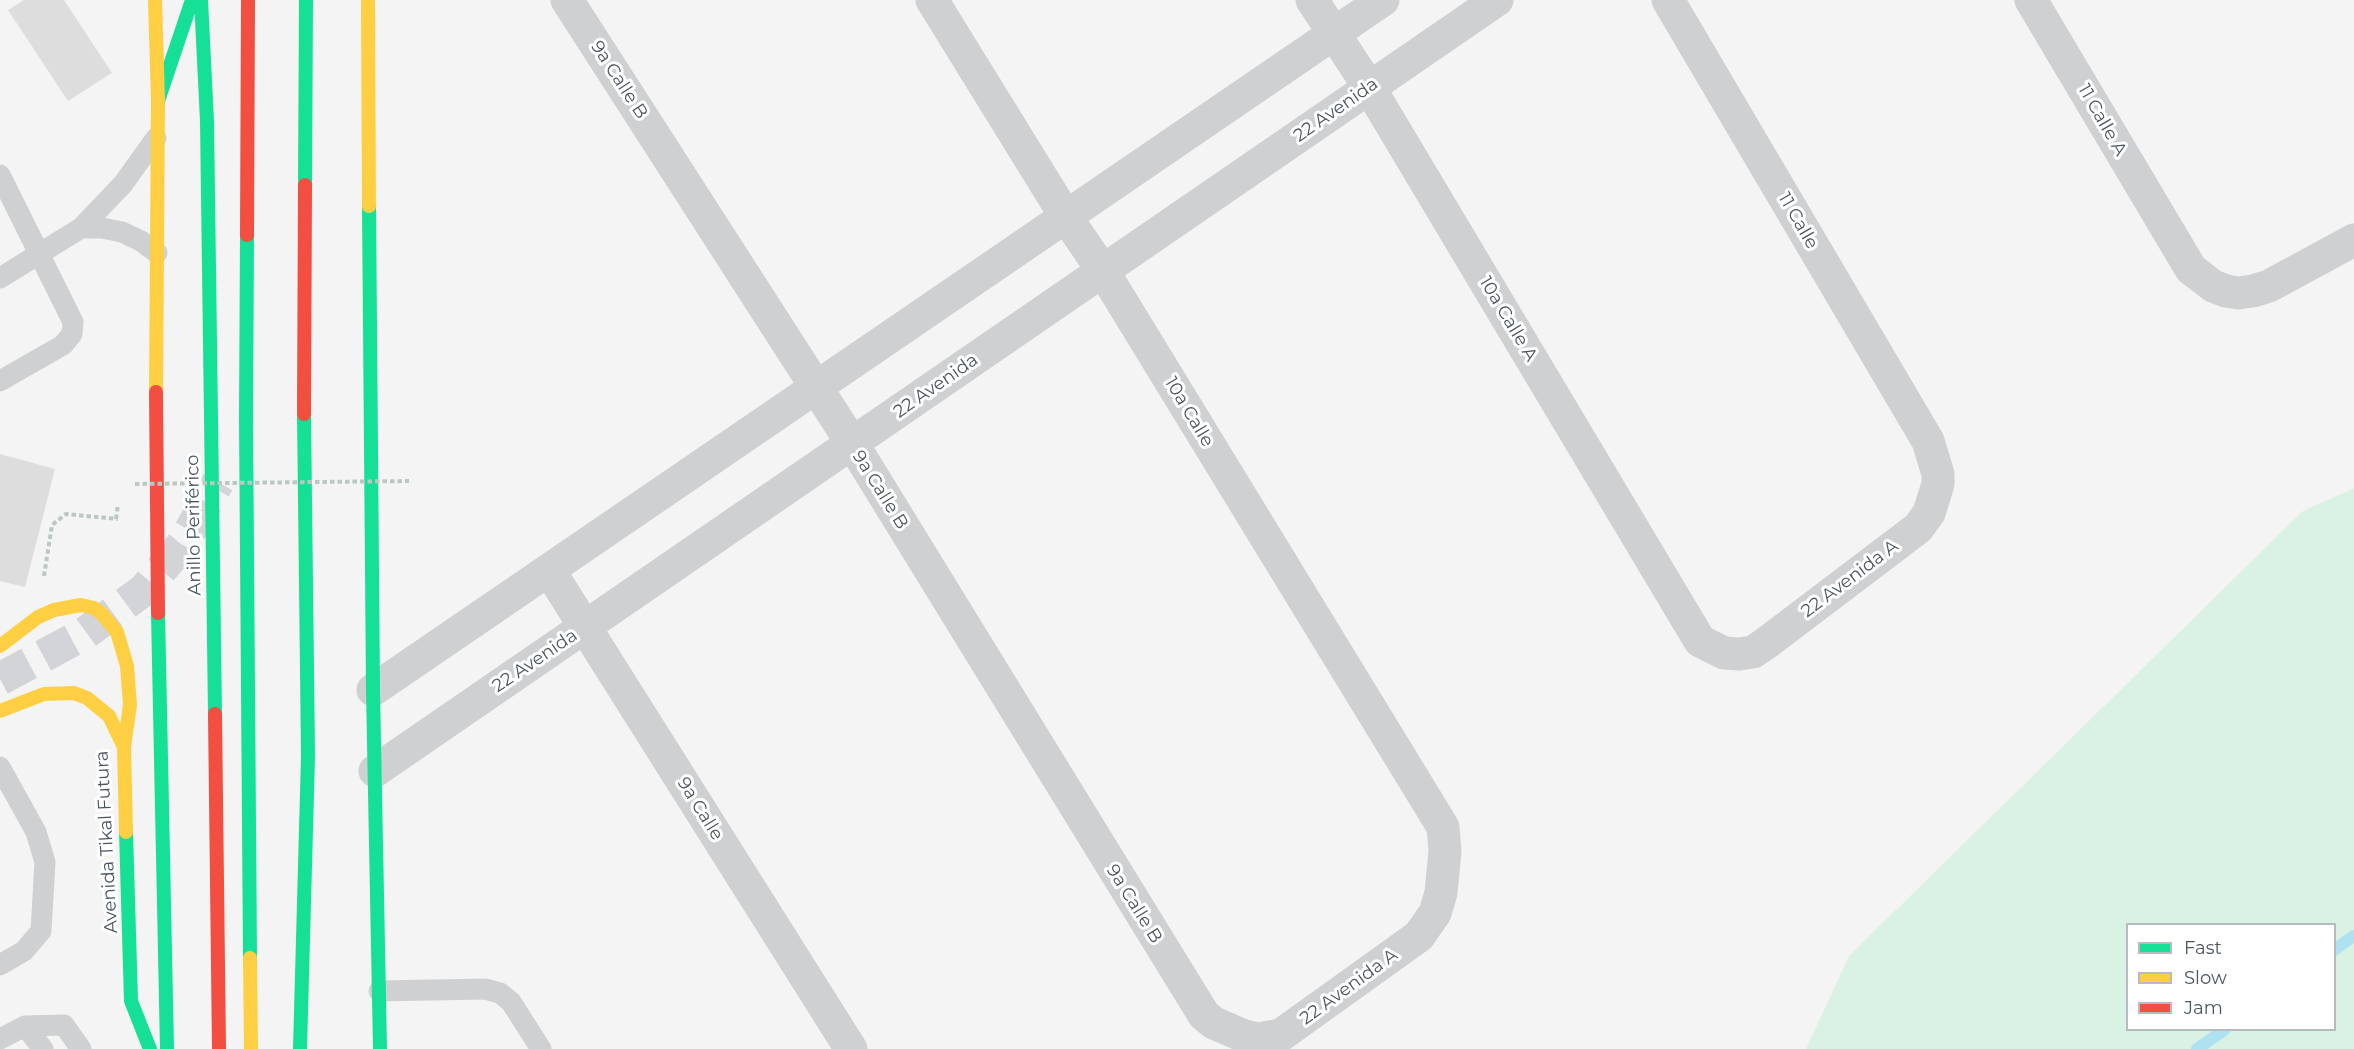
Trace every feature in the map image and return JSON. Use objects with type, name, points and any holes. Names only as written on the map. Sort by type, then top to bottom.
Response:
[{"type":"main road","name":"Anillo Periférico","points":[[155,0],[159,101],[157,568],[167,1049]]},
{"type":"main road","points":[[159,101],[192,0]]},
{"type":"main road","name":"Anillo Periférico","points":[[201,0],[207,121],[219,1049]]},
{"type":"main road","points":[[248,0],[246,419],[251,1049]]},
{"type":"main road","points":[[300,1049],[308,756],[304,448],[306,0]]},
{"type":"main road","points":[[368,0],[373,690],[380,1049]]},
{"type":"main road","points":[[233,448],[246,419]]},
{"type":"main road","points":[[0,646],[38,617],[54,610],[81,605],[94,608],[102,614],[117,632],[127,666],[130,705],[124,747]]},
{"type":"main road","name":"Avenida Tikal Futura","points":[[0,711],[44,693],[74,693],[87,698],[109,716],[124,747],[131,1001],[150,1049]]},
{"type":"street","name":"9a Calle B","points":[[567,0],[852,443],[1184,986]]},
{"type":"street","name":"10a Calle","points":[[932,0],[1066,217],[1102,271],[1443,827]]},
{"type":"street","name":"10a Calle A","points":[[1312,0],[1369,87],[1700,641]]},
{"type":"street","points":[[373,690],[1383,0]]},
{"type":"street","name":"22 Avenida","points":[[375,771],[1497,0]]},
{"type":"street","name":"11 Calle","points":[[1668,0],[1928,441]]},
{"type":"street","name":"11 Calle A","points":[[2031,0],[2172,241],[2191,269],[2213,286],[2238,293],[2269,286],[2354,240]]},
{"type":"street","name":"22 Avenida A","points":[[1700,641],[1724,653],[1753,652],[1918,528],[1929,513],[1938,484],[1938,474],[1928,441]]},
{"type":"street","name":"9a Calle","points":[[549,570],[851,1049]]},
{"type":"street","name":"22 Avenida A","points":[[1184,986],[1204,1015],[1214,1023],[1258,1039],[1281,1035],[1419,936],[1435,913],[1442,892],[1445,851],[1443,827]]},
{"type":"lane","points":[[0,278],[81,228],[123,184],[158,135]]},
{"type":"lane","points":[[0,175],[73,322],[72,334],[63,345],[0,381]]},
{"type":"lane","points":[[81,228],[102,228],[122,232],[141,241],[157,253]]},
{"type":"lane","points":[[0,767],[36,832],[45,862],[41,932],[24,951],[0,965]]},
{"type":"lane","points":[[379,991],[485,989],[500,993],[511,1002],[541,1049]]},
{"type":"lane","points":[[0,1040],[25,1026],[64,1025],[81,1049]]},
{"type":"lane","points":[[25,1026],[43,1049]]},
{"type":"path","points":[[135,484],[410,481]]},
{"type":"path","points":[[38,617],[52,525],[66,514],[116,519]]},
{"type":"green space","points":[[2354,488],[2354,1049],[1806,1049],[1849,956],[2303,511]]},
{"type":"building","points":[[24,0],[64,0],[112,73],[68,101],[8,10]]},
{"type":"building","points":[[0,454],[55,469],[25,587],[0,581]]},
{"type":"waterway","points":[[2336,949],[2354,936]]},
{"type":"waterway","points":[[2197,1049],[2223,1031]]},
{"type":"tunnel","points":[[0,679],[84,634],[144,590],[182,545],[218,482]]},
{"type":"traffic: fast","points":[[158,101],[192,0]]},
{"type":"traffic: fast","points":[[201,0],[207,121],[215,714]]},
{"type":"traffic: fast","points":[[305,185],[306,0]]},
{"type":"traffic: fast","points":[[369,206],[373,690],[380,1049]]},
{"type":"traffic: fast","points":[[247,235],[250,958]]},
{"type":"traffic: fast","points":[[300,1049],[308,756],[304,414]]},
{"type":"traffic: fast","points":[[158,613],[167,1049]]},
{"type":"traffic: fast","points":[[126,832],[131,1001],[150,1049]]},
{"type":"traffic: slow","points":[[155,0],[158,101],[156,392]]},
{"type":"traffic: slow","points":[[368,0],[369,206]]},
{"type":"traffic: slow","points":[[0,646],[38,617],[54,610],[81,605],[94,608],[102,614],[117,632],[127,666],[130,705],[124,747]]},
{"type":"traffic: slow","points":[[0,711],[44,694],[74,693],[87,698],[109,716],[124,747],[126,832]]},
{"type":"traffic: slow","points":[[250,958],[251,1049]]},
{"type":"traffic: jam","points":[[247,235],[248,0]]},
{"type":"traffic: jam","points":[[304,414],[305,185]]},
{"type":"traffic: jam","points":[[156,392],[158,613]]},
{"type":"traffic: jam","points":[[215,714],[219,1049]]}]
